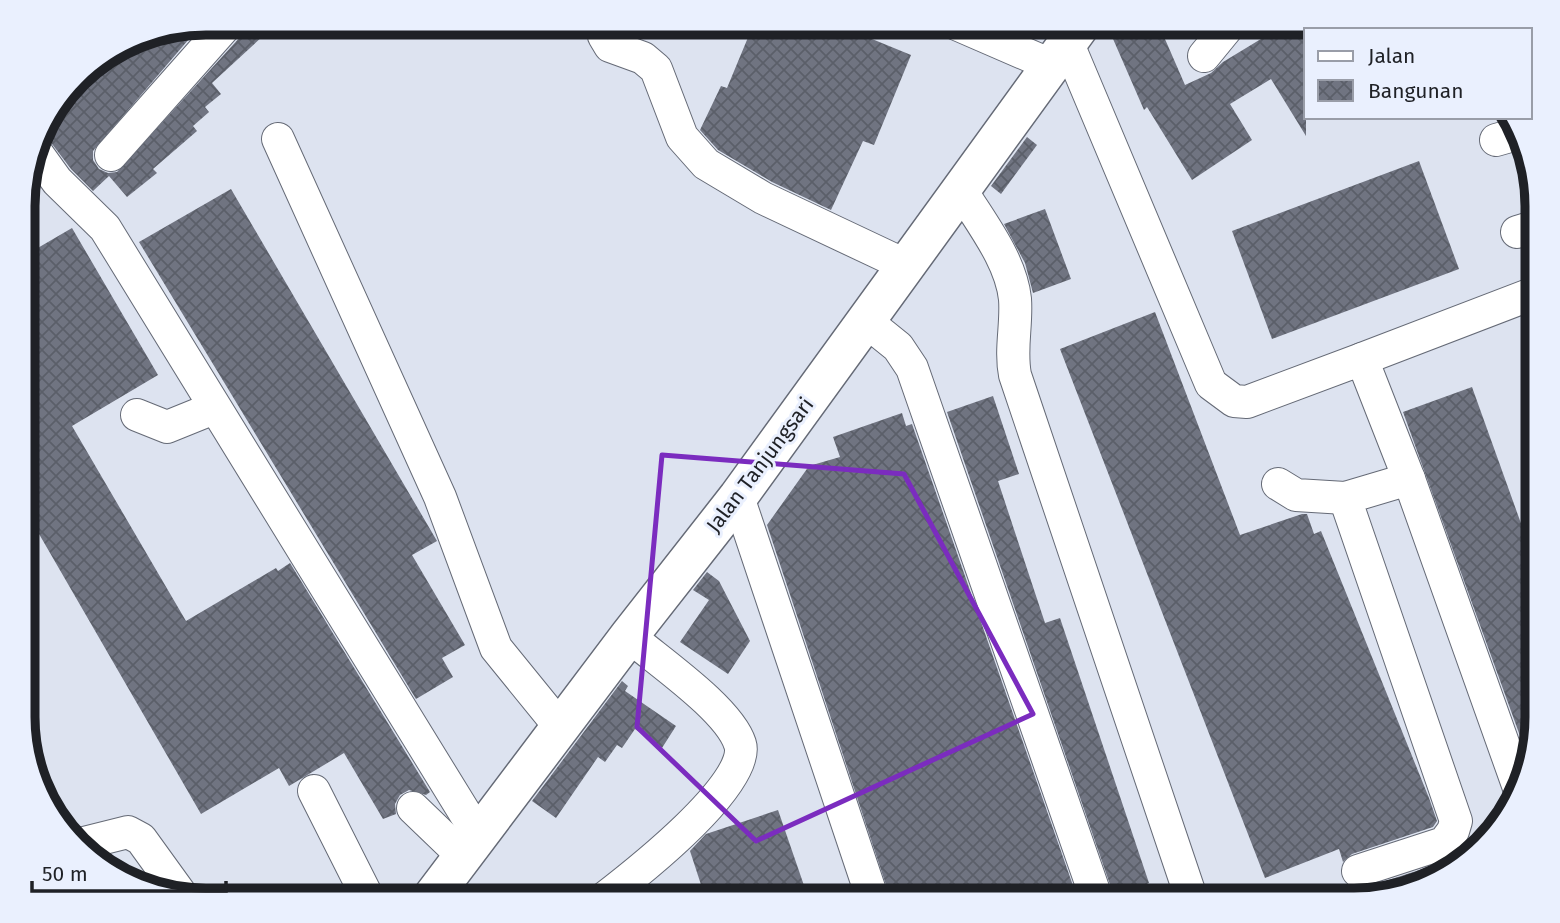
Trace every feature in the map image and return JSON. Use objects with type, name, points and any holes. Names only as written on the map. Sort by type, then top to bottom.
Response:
[{"type":"main road","name":"Jalan Tanjungsari","points":[[439,888],[629,636],[738,497],[1067,44]]},
{"type":"street","points":[[111,155],[217,35]]},
{"type":"street","points":[[604,35],[610,46],[643,58],[656,69],[682,137],[706,164],[763,198],[905,265]]},
{"type":"street","points":[[1019,35],[1067,44],[1211,384],[1234,401],[1247,402],[1525,297]]},
{"type":"street","points":[[1204,57],[1221,35]]},
{"type":"street","points":[[278,139],[440,497],[496,649],[561,728]]},
{"type":"street","points":[[42,159],[57,180],[105,228],[472,846]]},
{"type":"street","points":[[961,190],[1003,260],[1012,287],[1015,303],[1012,358],[1015,376],[1188,888]]},
{"type":"street","points":[[867,322],[898,347],[912,369],[1093,888]]},
{"type":"street","points":[[1362,359],[1409,479],[1515,775]]},
{"type":"street","points":[[136,415],[167,427],[214,408]]},
{"type":"street","points":[[1278,484],[1296,495],[1345,498],[1409,479]]},
{"type":"street","points":[[738,497],[869,888]]},
{"type":"street","points":[[1345,498],[1455,821],[1453,831],[1444,843],[1358,871]]},
{"type":"street","points":[[617,888],[677,839],[728,783],[742,754],[736,735],[723,715],[629,636]]},
{"type":"street","points":[[314,791],[363,888]]},
{"type":"street","points":[[413,807],[472,846]]},
{"type":"street","points":[[89,842],[128,832],[141,839],[174,885]]},
{"type":"highlighted area","points":[[662,455],[904,474],[1033,714],[756,841],[637,727]]},
{"type":"building","points":[[242,35],[264,35],[212,83],[221,94],[205,107],[209,112],[193,126],[197,131],[153,169],[157,173],[127,197],[109,176],[93,191],[71,169],[48,139],[59,119],[69,110],[66,108],[70,102],[93,77],[120,58],[151,44],[192,36],[93,151],[93,160],[99,169],[108,173],[117,172]]},
{"type":"building","points":[[749,35],[862,35],[911,55],[874,145],[863,141],[831,210],[772,182],[718,150],[700,130],[721,86],[727,88]]},
{"type":"building","points":[[1111,35],[1163,35],[1185,85],[1211,73],[1223,62],[1267,35],[1304,35],[1306,136],[1271,79],[1230,104],[1252,140],[1192,180],[1147,107],[1144,110]]},
{"type":"building","points":[[1027,137],[1037,145],[1001,194],[991,186]]},
{"type":"building","points":[[1419,161],[1459,269],[1272,339],[1232,231]]},
{"type":"building","points":[[231,189],[437,541],[412,555],[465,645],[442,658],[453,677],[416,699],[139,242]]},
{"type":"building","points":[[1045,209],[1071,279],[1033,293],[1025,263],[1004,224]]},
{"type":"building","points":[[72,228],[158,375],[72,426],[186,621],[276,568],[278,571],[290,563],[430,792],[426,795],[409,790],[400,795],[395,804],[396,814],[383,819],[344,753],[289,786],[279,768],[201,814],[35,527],[35,250]]},
{"type":"building","points":[[1155,312],[1240,535],[1302,514],[1307,514],[1314,534],[1321,531],[1429,798],[1437,821],[1433,827],[1352,854],[1343,862],[1339,849],[1265,878],[1060,349]]},
{"type":"building","points":[[1472,387],[1525,535],[1523,744],[1403,412]]},
{"type":"building","points":[[993,396],[1019,474],[998,481],[1045,623],[1060,618],[1149,883],[1138,888],[1111,888],[947,412]]},
{"type":"building","points":[[902,413],[906,426],[912,424],[1074,888],[887,888],[767,525],[809,466],[840,457],[833,437]]},
{"type":"building","points":[[707,572],[719,581],[750,641],[728,674],[680,642],[709,600],[693,590]]},
{"type":"building","points":[[622,681],[628,686],[625,691],[676,726],[662,748],[635,729],[622,748],[617,745],[605,762],[598,757],[556,818],[532,801]]},
{"type":"building","points":[[778,810],[805,888],[702,888],[690,851],[706,834]]},
{"type":"building","points":[[1444,862],[1409,879],[1364,888]]}]
